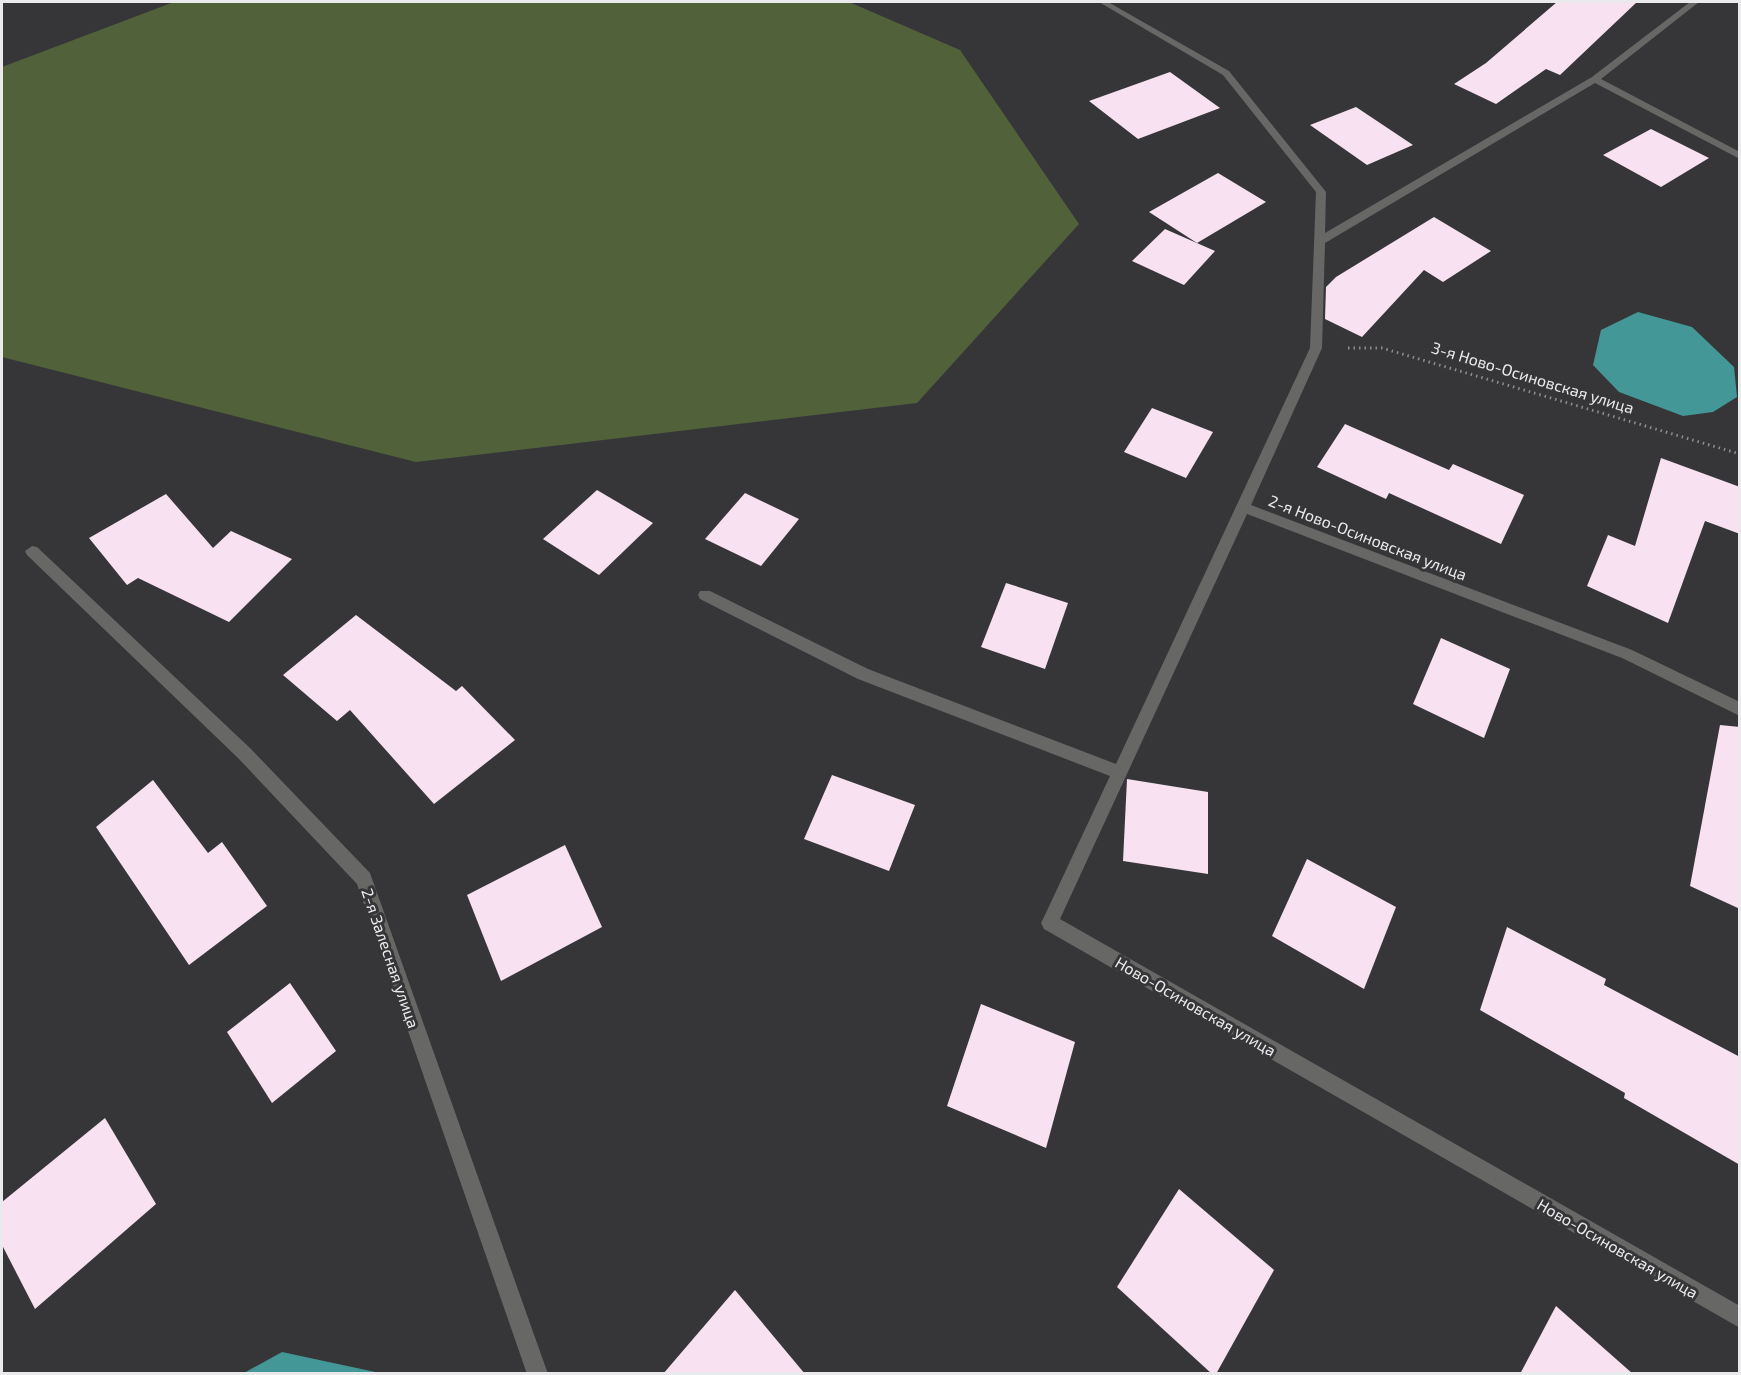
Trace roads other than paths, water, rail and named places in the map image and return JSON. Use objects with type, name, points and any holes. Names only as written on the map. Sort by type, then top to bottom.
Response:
[{"type":"street","name":"2-я Ново-Осиновская улица","points":[[1103,2],[1226,73],[1321,192],[1316,348],[1243,507],[1627,654],[1740,710]]},
{"type":"street","points":[[1320,241],[1595,79],[1695,2]]},
{"type":"street","points":[[1595,79],[1740,156]]},
{"type":"street","name":"Ново-Осиновская улица","points":[[1243,507],[1050,923],[1740,1318]]},
{"type":"street","name":"2-я Залесная улица","points":[[32,551],[245,754],[363,879],[538,1374]]},
{"type":"street","points":[[705,595],[863,674],[1120,773]]},
{"type":"water","points":[[1638,312],[1692,327],[1734,367],[1737,397],[1713,412],[1683,416],[1619,392],[1593,365],[1601,330]]},
{"type":"water","points":[[282,1352],[380,1373],[244,1373]]}]
